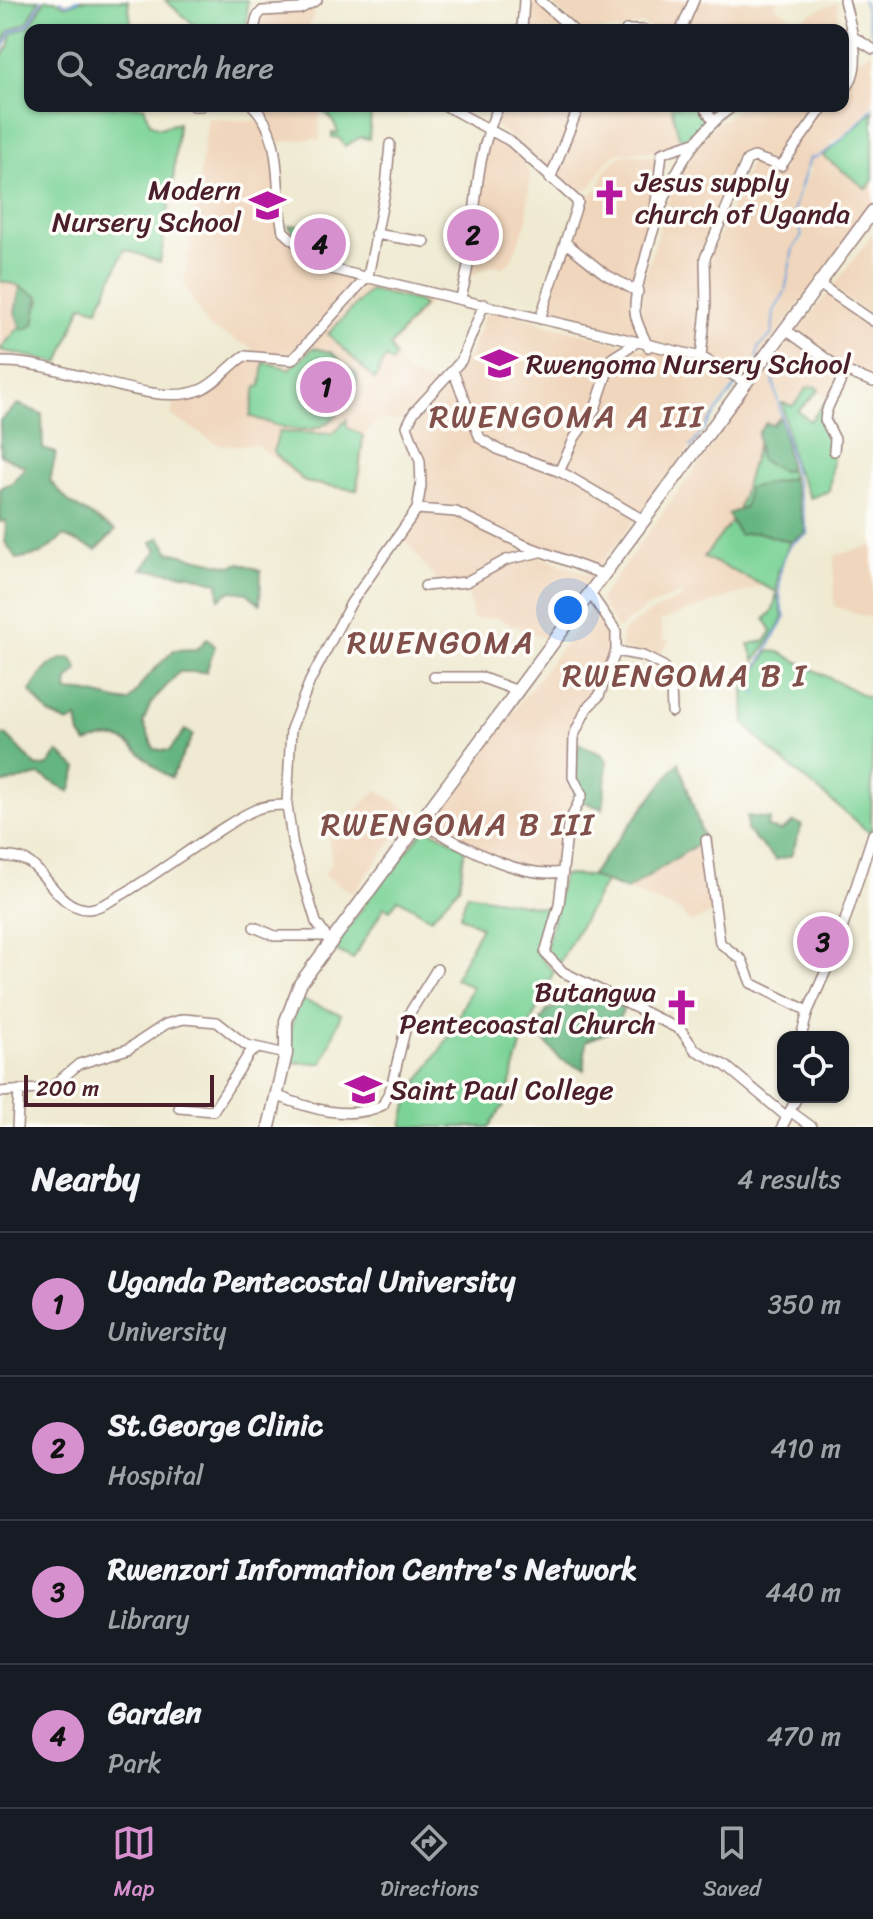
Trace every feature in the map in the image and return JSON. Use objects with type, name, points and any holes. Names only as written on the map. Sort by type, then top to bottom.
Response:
[{"type":"main road","points":[[269,1127],[286,1054],[286,1021],[292,1001],[327,939],[605,575],[743,379],[786,330],[873,211]]},
{"type":"street","points":[[257,24],[262,11],[303,8],[317,0]]},
{"type":"street","points":[[522,24],[524,0]]},
{"type":"street","points":[[540,0],[566,24]]},
{"type":"street","points":[[684,24],[694,0]]},
{"type":"street","points":[[844,0],[847,24]]},
{"type":"street","points":[[849,37],[871,48]]},
{"type":"street","points":[[849,42],[855,75],[849,84]]},
{"type":"street","points":[[258,112],[264,118],[271,141],[283,231],[323,267],[366,280],[461,297],[634,344],[701,357],[743,379]]},
{"type":"street","points":[[457,112],[510,141],[578,202],[540,319]]},
{"type":"street","points":[[461,297],[488,128],[496,112]]},
{"type":"street","points":[[550,179],[577,112]]},
{"type":"street","points":[[707,112],[713,120]]},
{"type":"street","points":[[648,347],[635,311],[662,200],[695,142],[713,120],[724,112]]},
{"type":"street","points":[[701,357],[706,309],[705,258],[747,160],[754,157],[781,166],[820,112]]},
{"type":"street","points":[[655,222],[662,153],[695,142]]},
{"type":"street","points":[[0,362],[34,362],[164,394],[196,391],[244,356],[292,360],[366,280],[386,187],[390,144]]},
{"type":"street","points":[[375,234],[425,242]]},
{"type":"street","points":[[566,243],[605,274],[638,292]]},
{"type":"street","points":[[819,284],[873,321]]},
{"type":"street","points":[[327,939],[316,922],[293,846],[287,805],[291,729],[310,681],[351,603],[417,509],[421,486],[420,461],[407,426],[414,412],[464,356],[484,304]]},
{"type":"street","points":[[786,330],[842,370],[873,382]]},
{"type":"street","points":[[559,472],[575,437],[595,409],[612,358],[634,344]]},
{"type":"street","points":[[834,451],[836,443],[825,420],[825,411],[841,384],[842,370]]},
{"type":"street","points":[[453,371],[478,436],[499,450],[559,472],[645,521]]},
{"type":"street","points":[[417,509],[456,512],[540,552],[605,575]]},
{"type":"street","points":[[425,586],[466,582],[506,560],[540,552]]},
{"type":"street","points":[[590,593],[616,631],[616,651],[599,696],[587,708],[574,735],[573,777],[582,795],[568,825],[559,905],[546,942],[547,958],[590,987],[681,1030],[695,1050],[726,1066],[789,1114],[812,1127]]},
{"type":"street","points":[[616,651],[643,656],[663,666],[668,674],[672,712]]},
{"type":"street","points":[[434,677],[480,677],[518,691]]},
{"type":"street","points":[[0,856],[30,864],[71,904],[97,908],[118,898],[176,856],[248,813],[260,807],[287,805]]},
{"type":"street","points":[[419,822],[467,848],[531,873],[563,872]]},
{"type":"street","points":[[803,1031],[808,1011],[836,948],[873,834]]},
{"type":"street","points":[[706,840],[720,943],[742,960],[751,983],[808,1011]]},
{"type":"street","points":[[254,927],[275,936],[327,939]]},
{"type":"street","points":[[278,1096],[301,1106],[338,1113],[383,1105],[391,1088],[405,1025],[437,969]]},
{"type":"street","points":[[0,1092],[50,1088],[79,1064],[128,1049],[166,1024],[184,1019],[201,1018],[222,1025],[242,1043],[286,1054]]},
{"type":"street","points":[[179,1108],[213,1111],[249,1054],[257,1049]]},
{"type":"street","points":[[17,1127],[19,1090]]},
{"type":"street","points":[[782,1127],[794,1103]]},
{"type":"shaded area","points":[[529,0],[537,0],[561,24],[526,24]]},
{"type":"shaded area","points":[[548,0],[692,0],[681,24],[574,24]]},
{"type":"shaded area","points":[[696,0],[777,0],[775,6],[796,20],[837,2],[840,24],[686,24]]},
{"type":"shaded area","points":[[313,3],[316,8],[310,24],[260,24],[264,13]]},
{"type":"shaded area","points":[[849,50],[852,61],[873,52],[873,104],[846,134],[833,141],[827,153],[809,158],[792,209],[801,236],[792,248],[785,290],[772,311],[771,332],[756,348],[756,358],[743,374],[705,355],[710,321],[707,294],[710,255],[752,158],[782,171],[785,165],[748,154],[702,251],[700,284],[703,303],[698,351],[654,344],[641,324],[642,286],[670,195],[695,150],[713,126],[733,112],[849,112]]},
{"type":"shaded area","points":[[260,112],[319,112],[320,141],[315,138],[276,143]]},
{"type":"shaded area","points":[[499,112],[574,112],[551,171],[535,162],[519,143],[494,125]]},
{"type":"shaded area","points":[[581,112],[672,112],[677,138],[691,144],[667,151],[620,152],[607,161],[592,186],[576,196],[552,177]]},
{"type":"shaded area","points":[[208,118],[262,122],[275,144],[277,216],[307,258],[305,266],[355,278],[356,283],[288,358],[254,353],[250,347],[208,327],[184,285]]},
{"type":"shaded area","points":[[494,132],[522,157],[530,174],[527,220],[511,261],[503,267],[492,265],[471,276],[486,149]]},
{"type":"shaded area","points":[[624,154],[659,157],[651,222],[632,308],[642,340],[596,331],[547,315],[578,204],[598,188],[606,168]]},
{"type":"shaded area","points":[[823,156],[867,189],[873,180],[873,205],[758,360],[758,349],[772,335],[773,316],[786,293],[794,249],[804,234],[796,219],[795,207],[810,172],[811,159]]},
{"type":"shaded area","points":[[873,234],[873,317],[832,288]]},
{"type":"shaded area","points":[[0,281],[17,285],[41,301],[1,349],[15,353],[0,358]]},
{"type":"shaded area","points":[[366,283],[436,295],[392,347],[407,373],[436,385],[401,421],[378,420],[366,432],[359,492],[304,484],[257,445],[219,445],[171,415],[174,404],[217,389],[246,359],[293,365]]},
{"type":"shaded area","points":[[828,293],[873,323],[873,379],[840,367],[796,333]]},
{"type":"shaded area","points":[[489,304],[527,319],[628,345],[617,359],[605,395],[617,363],[631,349],[638,348],[694,357],[729,374],[734,383],[675,469],[596,570],[522,543],[459,510],[425,504],[423,501],[425,485],[410,433],[412,424],[469,357]]},
{"type":"shaded area","points":[[791,338],[839,369],[841,376],[828,399],[817,390],[799,395],[792,406],[782,403],[773,380],[781,417],[758,433],[758,443],[738,510],[728,514],[732,521],[705,557],[764,585],[660,621],[664,641],[671,639],[656,659],[620,648],[623,632],[637,620],[684,596],[681,593],[647,607],[617,629],[599,600]]},
{"type":"shaded area","points":[[424,511],[456,516],[537,556],[595,576],[548,640],[496,618],[473,619],[466,583],[442,588],[405,540],[418,514]]},
{"type":"shaded area","points":[[873,545],[873,619],[834,606],[834,556]]},
{"type":"shaded area","points":[[592,607],[614,632],[614,649],[607,675],[581,719],[570,787],[572,799],[580,804],[568,828],[561,873],[531,873],[426,828]]},
{"type":"shaded area","points":[[377,790],[413,813],[353,893],[324,875],[332,862],[327,826],[351,816]]},
{"type":"shaded area","points":[[704,840],[714,912],[690,923],[680,911],[627,890]]},
{"type":"green space","points":[[0,0],[39,0],[28,22],[9,31],[0,52]]},
{"type":"green space","points":[[45,0],[55,0],[65,6],[80,0],[128,0],[131,24],[31,24]]},
{"type":"green space","points":[[165,0],[247,0],[247,24],[193,24]]},
{"type":"green space","points":[[24,28],[24,112],[146,112],[150,123],[159,128],[178,123],[173,183],[160,262],[125,249],[98,309],[82,305],[59,363],[0,350],[41,301],[17,285],[0,281],[0,58],[9,47],[12,33]]},
{"type":"green space","points":[[873,111],[873,180],[867,189],[823,156]]},
{"type":"green space","points":[[323,112],[370,112],[369,139],[361,137],[345,146],[339,138],[332,137],[332,133],[338,133],[330,117]]},
{"type":"green space","points":[[673,112],[711,112],[715,118],[694,143],[679,137]]},
{"type":"green space","points":[[336,222],[338,245],[332,264],[315,257],[289,226]]},
{"type":"green space","points":[[20,287],[39,296],[34,325],[22,330],[15,313]]},
{"type":"green space","points":[[370,290],[418,301],[423,306],[390,346],[395,357],[392,363],[385,358],[375,380],[328,334]]},
{"type":"green space","points":[[313,348],[331,352],[357,375],[355,387],[336,416],[326,424],[303,430],[277,426],[250,416],[256,387],[261,386],[264,362],[290,369]]},
{"type":"green space","points":[[815,386],[819,390],[798,411],[810,421],[828,399],[834,450],[829,491],[810,498],[793,464],[782,403],[793,406],[807,388]]},
{"type":"green space","points":[[18,404],[42,414],[43,449],[56,453],[50,481],[69,502],[115,531],[96,550],[64,536],[41,554],[17,559],[5,542],[6,521],[0,522],[0,488],[12,483],[25,467],[1,455],[0,421]]},
{"type":"green space","points":[[781,417],[790,470],[781,471],[759,459],[758,433],[766,423],[772,425]]},
{"type":"green space","points":[[347,419],[347,427],[363,436],[357,490],[305,482],[273,452],[279,432],[333,434]]},
{"type":"green space","points":[[758,443],[759,459],[781,471],[790,470],[792,478],[749,488],[745,507],[738,510]]},
{"type":"green space","points":[[792,478],[806,533],[790,542],[757,532],[739,535],[728,514],[745,507],[748,488]]},
{"type":"green space","points":[[732,521],[740,534],[757,532],[790,542],[778,572],[777,592],[704,557]]},
{"type":"green space","points":[[160,537],[169,552],[230,566],[241,563],[261,571],[260,604],[247,593],[231,591],[219,599],[218,583],[191,575],[142,569],[157,551],[152,542]]},
{"type":"green space","points":[[777,592],[783,617],[755,661],[749,644],[765,641],[772,631],[765,619],[773,611]]},
{"type":"green space","points":[[207,639],[215,646],[206,672],[179,672],[151,703],[143,722],[154,749],[169,751],[185,730],[193,735],[171,778],[124,741],[102,738],[87,743],[80,735],[77,718],[68,723],[49,714],[30,691],[52,664],[72,658],[78,670],[68,680],[67,692],[83,692],[129,702],[146,678],[174,650],[197,649]]},
{"type":"green space","points":[[769,651],[779,652],[873,700],[871,834],[768,748],[745,724],[744,688]]},
{"type":"green space","points":[[0,734],[7,736],[37,767],[48,765],[58,752],[77,768],[70,792],[40,775],[0,784]]},
{"type":"green space","points":[[578,743],[603,755],[607,761],[603,809],[574,798]]},
{"type":"green space","points":[[679,762],[704,840],[627,890],[590,876]]},
{"type":"green space","points":[[747,816],[770,819],[767,827],[781,831],[794,822],[802,825],[791,856],[776,860],[747,831]]},
{"type":"green space","points":[[426,828],[465,847],[459,887],[431,918],[398,899],[390,910],[384,907],[353,959],[333,949],[378,886]]},
{"type":"green space","points":[[563,875],[590,876],[605,882],[558,965],[545,954]]},
{"type":"green space","points":[[467,894],[551,909],[539,936],[537,949],[554,971],[522,1042],[504,1105],[489,1127],[402,1127],[409,1096],[450,1035],[472,987],[455,978],[481,927],[460,916]]},
{"type":"green space","points":[[595,985],[627,1001],[614,1030],[586,1041],[584,1070],[560,1059],[535,1030],[548,1009],[578,1001]]},
{"type":"green space","points":[[299,999],[341,1014],[323,1063],[287,1063],[291,1027]]},
{"type":"waterway","points":[[29,24],[42,0]]},
{"type":"waterway","points":[[60,0],[66,4],[78,0]]},
{"type":"waterway","points":[[863,0],[873,37]]},
{"type":"waterway","points":[[0,56],[11,32],[24,26]]},
{"type":"waterway","points":[[757,358],[758,348],[772,334],[774,311],[785,292],[793,248],[802,236],[794,208],[810,158],[833,146],[873,107]]},
{"type":"waterway","points":[[757,695],[749,682],[785,617],[780,590],[783,561],[791,545],[808,534],[771,370]]},
{"type":"waterway","points":[[691,447],[739,381]]},
{"type":"place","name":"Jesus supply church of Uganda","points":[[609,197]]},
{"type":"place","name":"Modern Nursery School","points":[[267,205]]},
{"type":"place","name":"St.George Clinic","points":[[473,235]]},
{"type":"place","name":"Garden","points":[[320,244]]},
{"type":"place","name":"Rwengoma Nursery School","points":[[500,363]]},
{"type":"place","name":"Uganda Pentecostal University","points":[[326,387]]},
{"type":"place","name":"Rwenzori Information Centre's Network","points":[[823,942]]},
{"type":"place","name":"Butangwa Pentecoastal Church","points":[[682,1007]]},
{"type":"place","name":"Saint Paul College","points":[[364,1089]]},
{"type":"district","name":"RWENGOMA A III","points":[[567,416]]},
{"type":"district","name":"RWENGOMA","points":[[441,642]]},
{"type":"district","name":"RWENGOMA B I","points":[[685,675]]},
{"type":"district","name":"RWENGOMA B III","points":[[458,824]]}]
